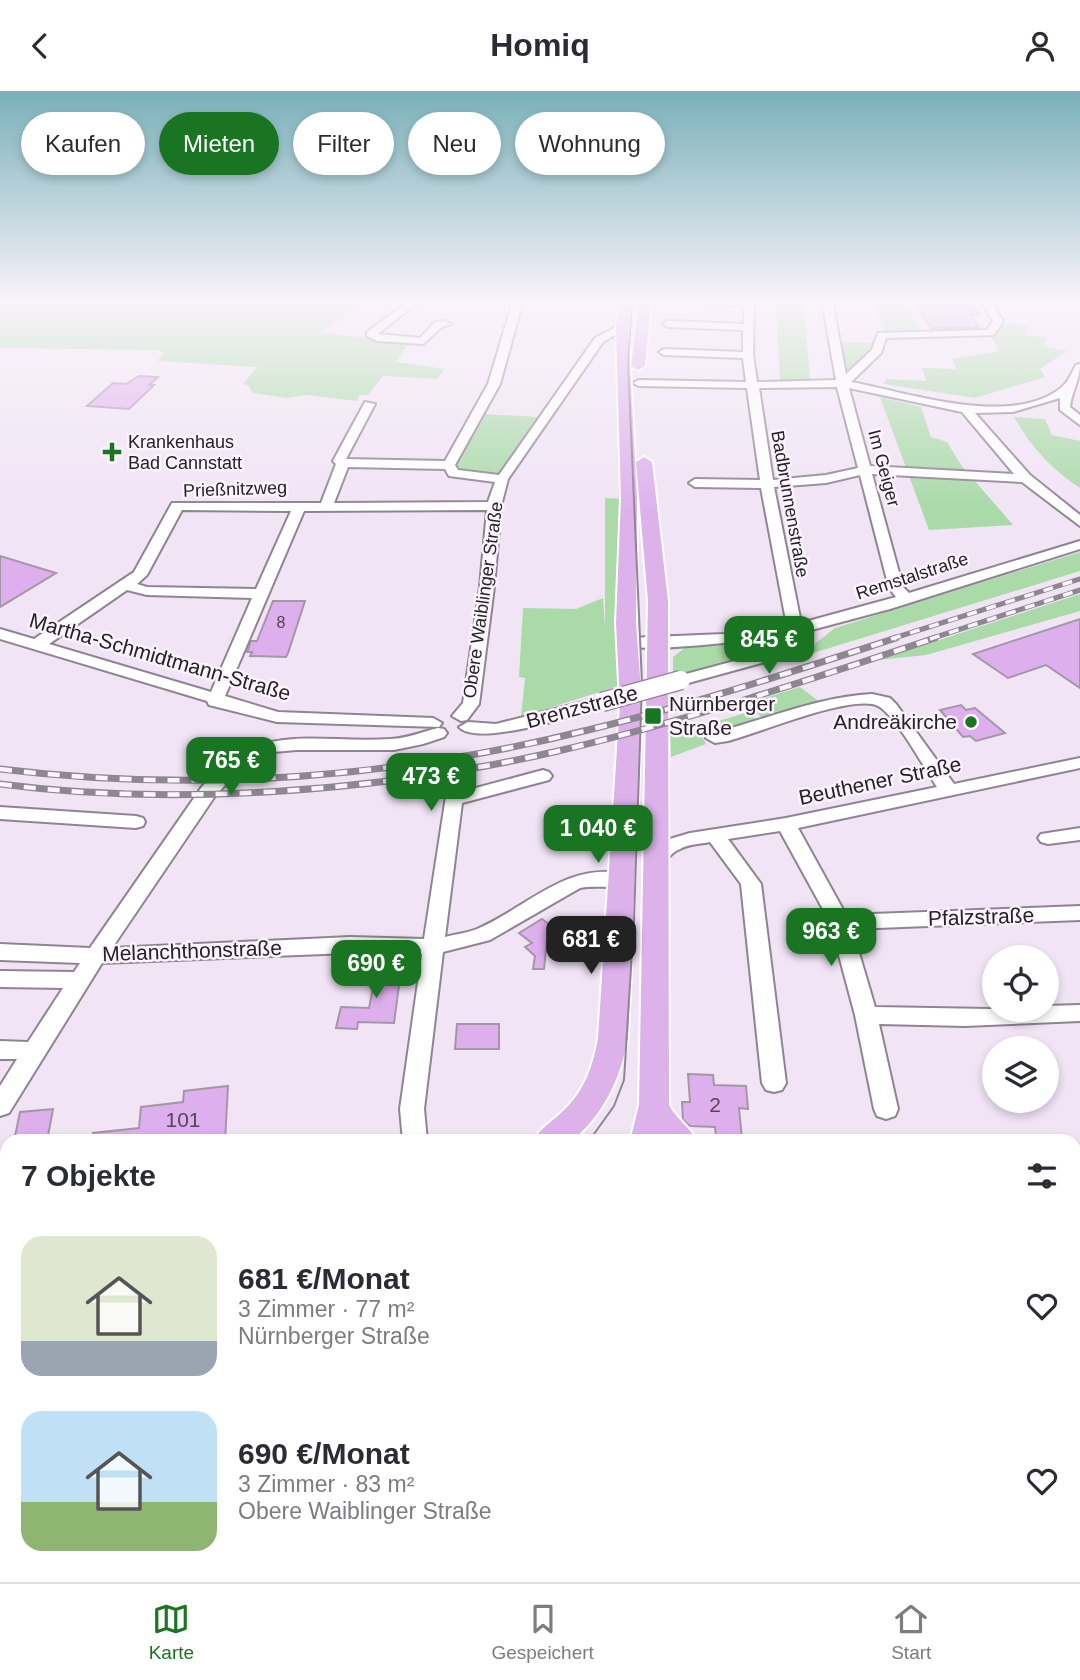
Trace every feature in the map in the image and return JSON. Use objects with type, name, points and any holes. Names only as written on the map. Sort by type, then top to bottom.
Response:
[{"type":"main road","points":[[557,1134],[589,1106],[598,1093],[612,1038],[631,740],[631,685],[625,600],[629,498],[624,371]]},
{"type":"main road","points":[[639,371],[645,489],[650,513],[658,601],[654,1105],[648,1134]]},
{"type":"main road","points":[[654,1105],[663,1124],[674,1134]]},
{"type":"street","points":[[449,465],[494,384],[498,371]]},
{"type":"street","name":"Obere Waiblinger Straße","points":[[465,722],[471,704],[487,587],[494,506],[502,479],[577,371]]},
{"type":"street","name":"Badbrunnenstraße","points":[[751,371],[766,484],[795,629]]},
{"type":"street","name":"Im Geiger","points":[[840,371],[896,588],[906,599]]},
{"type":"street","points":[[842,384],[856,371]]},
{"type":"street","points":[[639,383],[842,384],[967,411],[1027,405],[1066,392],[1079,371]]},
{"type":"street","points":[[1066,392],[1064,408],[1080,421]]},
{"type":"street","points":[[369,404],[339,461],[449,465]]},
{"type":"street","points":[[967,411],[1025,478],[1080,522]]},
{"type":"street","points":[[326,507],[344,463]]},
{"type":"street","points":[[449,465],[453,473],[502,479]]},
{"type":"street","points":[[695,483],[766,484],[826,479],[867,470],[1025,478]]},
{"type":"street","name":"Prießnitzweg","points":[[36,645],[140,575],[177,506],[494,506]]},
{"type":"street","points":[[215,701],[299,507]]},
{"type":"street","name":"Remstalstraße","points":[[628,643],[795,629],[906,599],[1026,559],[1080,545]]},
{"type":"street","points":[[125,585],[147,591],[262,594]]},
{"type":"street","name":"Brenzstraße","points":[[465,722],[496,729],[681,680],[794,648],[799,639],[795,629]]},
{"type":"street","name":"Martha-Schmidtmann-Straße","points":[[0,634],[215,701],[293,720],[436,728]]},
{"type":"street","points":[[715,738],[847,699],[877,699],[893,711],[947,789]]},
{"type":"street","points":[[0,1106],[94,956],[203,801],[236,762],[250,754],[282,747],[409,742],[436,728],[447,715],[465,722]]},
{"type":"street","name":"Beuthener Straße","points":[[657,859],[670,845],[690,839],[786,824],[1080,763]]},
{"type":"street","points":[[414,1134],[412,1109],[453,800],[543,776]]},
{"type":"street","points":[[0,813],[136,822]]},
{"type":"street","points":[[656,822],[666,830],[690,839]]},
{"type":"street","points":[[786,824],[840,922],[866,1015],[886,1109]]},
{"type":"street","points":[[1048,838],[1080,834]]},
{"type":"street","points":[[715,836],[751,884],[774,1083]]},
{"type":"street","name":"Melanchthonstraße","points":[[0,951],[94,956],[350,945],[434,947],[483,935],[574,883],[591,879],[620,880]]},
{"type":"street","name":"Pfalzstraße","points":[[840,922],[1080,913]]},
{"type":"street","name":"Melanchthonstraße","points":[[0,979],[79,980]]},
{"type":"street","points":[[866,1015],[965,1018],[1080,1013]]},
{"type":"street","points":[[0,1050],[34,1051]]},
{"type":"green space","points":[[254,371],[444,371],[437,379],[383,376],[368,395],[359,395],[358,401],[306,395],[287,398],[252,393],[249,386],[243,384]]},
{"type":"green space","points":[[779,371],[809,371],[810,382],[780,382]]},
{"type":"green space","points":[[845,371],[853,371],[846,378]]},
{"type":"green space","points":[[923,371],[1041,371],[1045,377],[975,398],[884,384],[886,379],[926,381]]},
{"type":"green space","points":[[880,397],[921,407],[931,437],[947,442],[961,465],[1013,525],[929,530]]},
{"type":"green space","points":[[484,414],[537,417],[497,476],[456,471],[459,457]]},
{"type":"green space","points":[[1014,417],[1045,419],[1052,435],[1080,441],[1080,488],[1042,457]]},
{"type":"green space","points":[[605,498],[624,499],[616,596],[618,686],[521,717],[525,678],[519,677],[523,608],[576,609],[603,598],[605,627]]},
{"type":"green space","points":[[1080,552],[1080,571],[810,654],[816,643],[835,628]]},
{"type":"green space","points":[[1080,594],[1080,611],[926,655],[878,660]]},
{"type":"green space","points":[[768,637],[780,638],[787,643],[673,677],[673,657],[686,647]]},
{"type":"green space","points":[[800,687],[821,703],[765,721],[748,703]]},
{"type":"green space","points":[[748,712],[760,723],[733,731],[713,729],[700,732],[706,744],[671,757],[670,736]]},
{"type":"building","points":[[139,376],[158,377],[149,385],[154,385],[129,409],[87,406],[113,383],[126,384]]},
{"type":"building","points":[[0,556],[56,573],[0,607]]},
{"type":"building","points":[[273,601],[305,601],[288,653],[286,657],[250,656],[252,652],[247,652],[251,641],[257,641]]},
{"type":"building","points":[[1080,619],[1080,688],[1046,665],[1008,678],[973,654]]},
{"type":"building","name":"Andreäkirche","points":[[961,705],[966,710],[975,708],[1005,733],[976,741],[970,736],[963,737],[940,710]]},
{"type":"building","points":[[542,919],[560,932],[547,940],[544,969],[533,969],[535,956],[525,947],[532,943],[519,933]]},
{"type":"building","points":[[378,962],[402,963],[394,1023],[358,1022],[357,1029],[336,1028],[341,1007],[369,1008]]},
{"type":"building","points":[[457,1024],[499,1024],[499,1049],[455,1049]]},
{"type":"building","points":[[688,1074],[713,1075],[714,1085],[746,1086],[748,1109],[739,1108],[742,1134],[716,1134],[715,1127],[690,1126],[683,1120],[682,1102],[690,1102]]},
{"type":"building","points":[[228,1086],[225,1134],[93,1134],[139,1128],[141,1107],[183,1102],[184,1091]]},
{"type":"building","points":[[53,1109],[48,1134],[15,1134],[20,1112]]},
{"type":"tram line","points":[[594,1134],[614,1106],[624,1080],[634,920],[642,684],[628,371]]},
{"type":"railway","points":[[891,639],[1080,579]]},
{"type":"railway","points":[[930,639],[1080,590]]},
{"type":"railway","points":[[0,769],[148,780],[222,780],[296,777],[442,760],[588,730],[666,710],[896,638]]},
{"type":"railway","points":[[0,784],[67,791],[206,794],[278,791],[419,777],[554,752],[650,727],[793,685],[935,638]]},
{"type":"place","name":"Krankenhaus Bad Cannstatt","points":[[112,452]]},
{"type":"place","name":"Nürnberger Straße","points":[[653,716]]},
{"type":"place","name":"Andreäkirche","points":[[971,722]]}]
